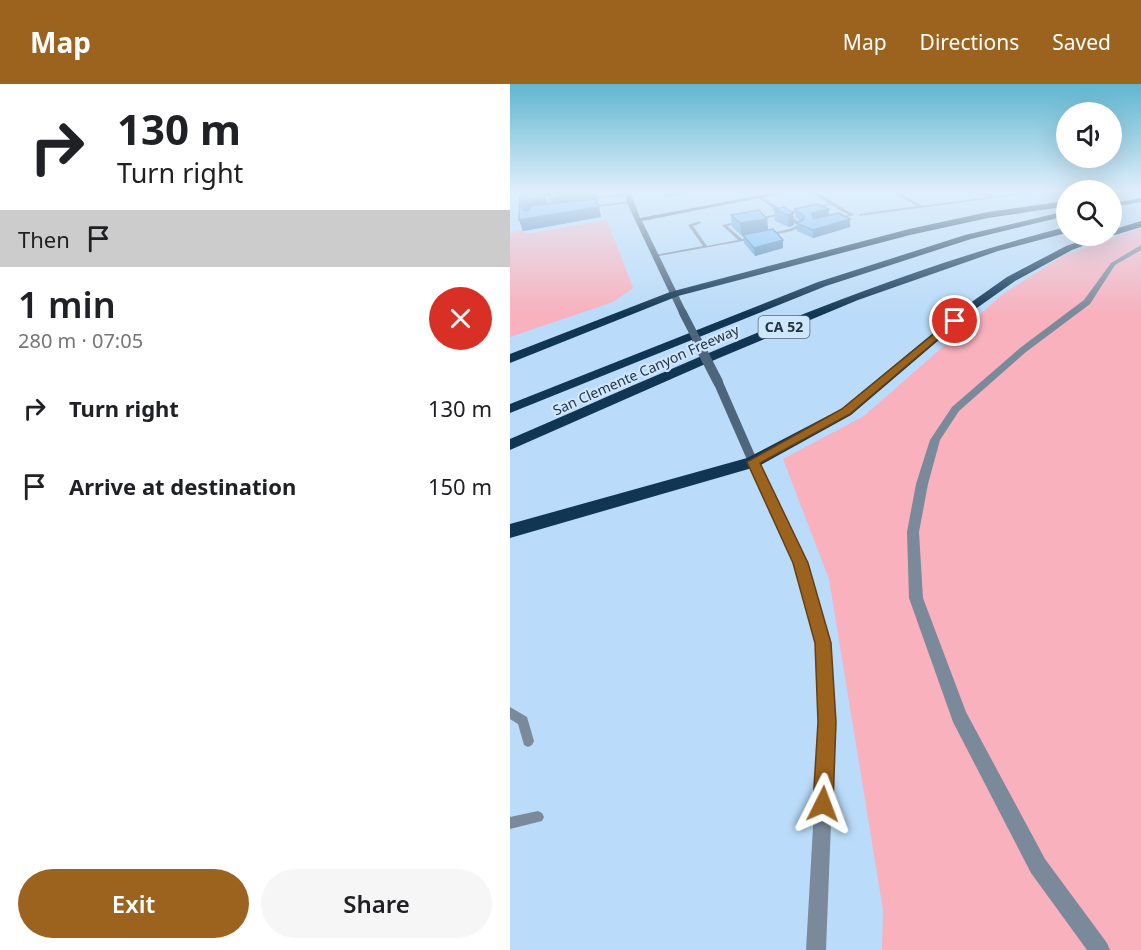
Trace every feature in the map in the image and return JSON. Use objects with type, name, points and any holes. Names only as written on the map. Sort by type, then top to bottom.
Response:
[{"type":"highway","points":[[510,359],[674,294],[912,231]]},
{"type":"highway","name":"San Clemente Canyon Freeway","points":[[510,409],[822,284],[992,231]]},
{"type":"highway","name":"San Clemente Canyon Freeway","points":[[510,445],[739,345],[899,280],[979,254],[1056,233]]},
{"type":"highway","points":[[510,531],[753,462],[846,412],[970,308],[1011,279],[1075,246]]},
{"type":"main road","points":[[644,231],[718,382],[753,462]]},
{"type":"street","points":[[1100,950],[1038,866],[959,716],[916,598],[913,531],[922,484],[935,440],[955,409],[1023,350],[1087,302],[1113,264],[1141,247]]},
{"type":"street","points":[[753,462],[801,563],[823,643],[827,722],[816,950]]},
{"type":"lane","points":[[694,231],[706,248]]},
{"type":"lane","points":[[731,231],[741,241]]},
{"type":"lane","points":[[656,256],[784,231]]},
{"type":"lane","points":[[510,712],[523,721],[528,741]]},
{"type":"lane","points":[[510,823],[538,817]]},
{"type":"shaded area","points":[[524,231],[526,234],[541,231],[611,231],[633,288],[613,302],[510,337],[510,233]]},
{"type":"shaded area","points":[[1141,231],[1141,950],[882,950],[883,910],[829,579],[783,459],[864,416],[1003,294],[1062,256],[1090,246],[1122,246],[1122,235]]},
{"type":"building","points":[[775,231],[783,240],[754,248],[743,235]]},
{"type":"route","points":[[823,804],[827,722],[823,643],[801,563],[753,462],[846,412],[955,321]]}]
